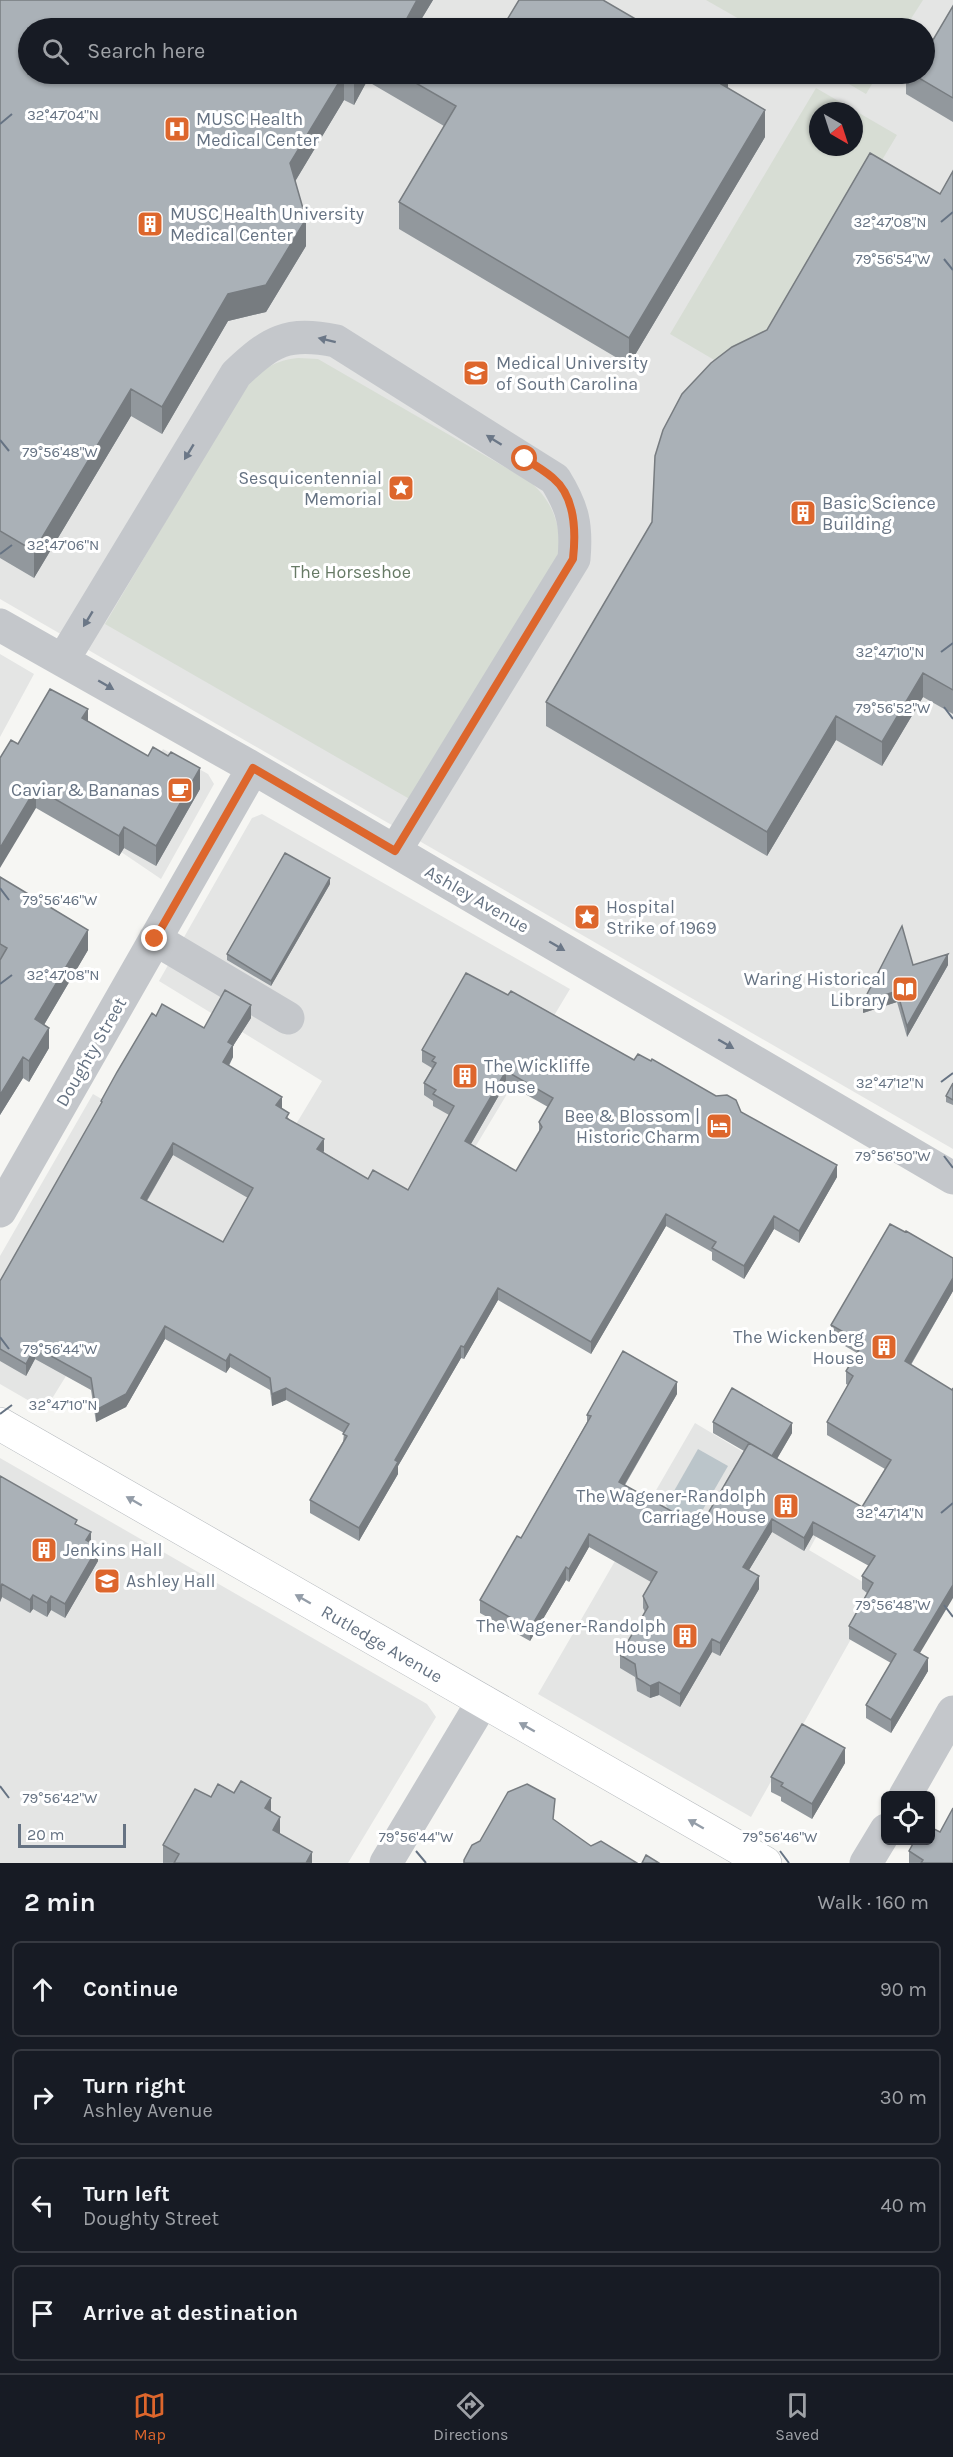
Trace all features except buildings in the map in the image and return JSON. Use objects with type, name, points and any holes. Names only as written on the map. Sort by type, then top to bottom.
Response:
[{"type":"main road","name":"Rutledge Avenue","points":[[0,1424],[765,1863]]},
{"type":"street","points":[[63,660],[236,374],[258,353],[277,341],[309,336],[336,341],[555,479],[567,498],[574,517],[576,538],[573,559],[395,851]]},
{"type":"street","name":"Ashley Avenue","points":[[0,625],[253,768],[953,1178]]},
{"type":"street","name":"Doughty Street","points":[[0,1211],[253,768]]},
{"type":"street","points":[[151,948],[283,1026]]},
{"type":"street","points":[[386,1863],[483,1701]]},
{"type":"street","points":[[908,1791],[953,1712]]},
{"type":"street","points":[[866,1863],[881,1837]]},
{"type":"shaded area","name":"Medical University of South Carolina","points":[[0,0],[953,0],[953,1149],[0,599]]},
{"type":"shaded area","points":[[0,654],[34,674],[0,737]]},
{"type":"shaded area","points":[[163,749],[208,774],[214,784],[161,879],[105,841]]},
{"type":"shaded area","points":[[262,814],[570,989],[399,1274],[216,1260],[158,1227],[45,1410],[0,1384],[0,1256],[93,1094],[257,1189],[322,1081],[159,981],[252,818]]},
{"type":"shaded area","points":[[695,1423],[833,1506],[809,1550],[878,1591],[751,1817],[538,1694]]},
{"type":"shaded area","points":[[698,1449],[728,1466],[694,1525],[669,1511],[666,1505]]},
{"type":"shaded area","name":"Ashley Hall","points":[[0,1458],[427,1704],[436,1717],[348,1863],[0,1863]]},
{"type":"green space","points":[[706,0],[923,0],[911,18],[738,18]]},
{"type":"green space","points":[[849,84],[872,84],[866,94]]},
{"type":"green space","points":[[816,88],[840,102],[809,102],[809,156],[863,156],[863,115],[897,135],[750,381],[670,334]]},
{"type":"green space","name":"The Horseshoe","points":[[298,358],[318,359],[529,481],[544,496],[556,522],[560,551],[420,805],[105,624],[245,387],[269,367],[281,361]]},
{"type":"place","name":"MUSC Health Medical Center","points":[[177,129]]},
{"type":"place","name":"MUSC Health University Medical Center","points":[[150,224]]},
{"type":"place","name":"Medical University of South Carolina","points":[[476,373]]},
{"type":"place","name":"Sesquicentennial Memorial","points":[[401,488]]},
{"type":"place","name":"Basic Science Building","points":[[803,513]]},
{"type":"place","name":"Caviar & Bananas","points":[[180,790]]},
{"type":"place","name":"Hospital Strike of 1969","points":[[587,917]]},
{"type":"place","name":"Waring Historical Library","points":[[905,989]]},
{"type":"place","name":"The Wickliffe House","points":[[465,1076]]},
{"type":"place","name":"Bee & Blossom | Historic Charm","points":[[719,1126]]},
{"type":"place","name":"The Wickenberg House","points":[[884,1347]]},
{"type":"place","name":"The Wagener-Randolph Carriage House","points":[[786,1506]]},
{"type":"place","name":"Jenkins Hall","points":[[44,1550]]},
{"type":"place","name":"Ashley Hall","points":[[107,1581]]},
{"type":"place","name":"The Wagener-Randolph House","points":[[685,1636]]},
{"type":"route","points":[[155,939],[253,768],[395,851],[573,559],[576,538],[574,517],[567,498],[555,479],[525,459]]}]
